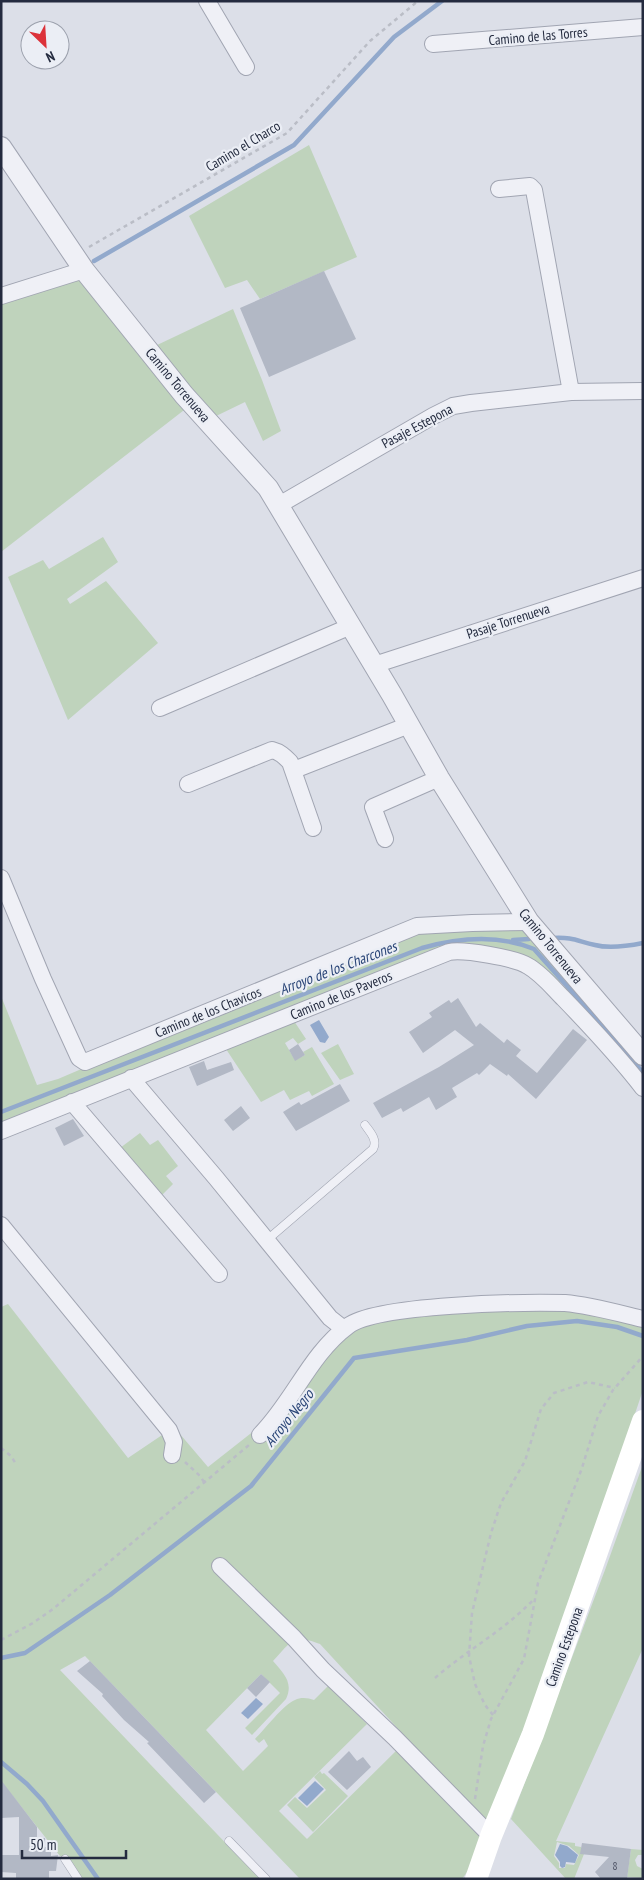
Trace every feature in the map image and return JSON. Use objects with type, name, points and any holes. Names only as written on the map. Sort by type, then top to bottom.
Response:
[{"type":"main road","name":"Camino Estepona","points":[[476,1876],[533,1734],[643,1421]]},
{"type":"street","points":[[206,1],[246,68]]},
{"type":"street","name":"Camino de las Torres","points":[[433,44],[643,27]]},
{"type":"street","name":"Camino Torrenueva","points":[[1,147],[79,263],[184,395],[268,488],[374,664],[439,778],[529,922],[564,982],[629,1051]]},
{"type":"street","points":[[499,189],[530,186],[534,190],[571,392]]},
{"type":"street","points":[[1,296],[79,263]]},
{"type":"street","name":"Pasaje Estepona","points":[[279,505],[432,416],[454,406],[571,392],[643,391]]},
{"type":"street","name":"Pasaje Torrenueva","points":[[374,664],[643,578]]},
{"type":"street","points":[[160,708],[351,626]]},
{"type":"street","points":[[294,770],[409,725]]},
{"type":"street","points":[[188,784],[272,750],[283,754],[290,762],[313,828]]},
{"type":"street","points":[[385,839],[373,807],[439,778]]},
{"type":"street","name":"Camino de los Chavicos","points":[[1,878],[43,980],[82,1062],[417,926],[529,922]]},
{"type":"street","name":"Camino de los Paveros","points":[[1,1131],[455,951],[524,964],[540,976],[564,982]]},
{"type":"street","points":[[629,1051],[643,1088]]},
{"type":"street","points":[[131,1078],[330,1318],[344,1329]]},
{"type":"street","points":[[72,1102],[219,1274]]},
{"type":"street","points":[[1,1225],[169,1430],[174,1442],[172,1455]]},
{"type":"street","points":[[260,1435],[281,1412],[330,1341],[355,1321],[389,1313],[496,1304],[566,1304],[643,1318]]},
{"type":"street","points":[[220,1566],[491,1836]]},
{"type":"lane","points":[[267,1240],[373,1149],[375,1140],[366,1125]]},
{"type":"lane","points":[[229,1841],[266,1879]]},
{"type":"lane","points":[[65,1859],[78,1879]]},
{"type":"path","name":"Camino el Charco","points":[[79,263],[288,133],[370,41],[418,1]]},
{"type":"path","points":[[472,1816],[483,1746],[493,1715],[524,1659],[538,1583],[582,1468],[598,1416],[615,1388],[643,1356]]},
{"type":"path","points":[[493,1715],[485,1705],[475,1684],[469,1650],[472,1613],[491,1533],[501,1503],[525,1461],[541,1409],[554,1393],[588,1382],[615,1388]]},
{"type":"path","points":[[1,1640],[33,1623],[53,1609],[260,1435]]},
{"type":"path","points":[[1,1448],[11,1456],[16,1464]]},
{"type":"path","points":[[172,1455],[190,1466],[204,1482]]},
{"type":"path","points":[[435,1678],[469,1650],[506,1625],[536,1598]]},
{"type":"green space","points":[[309,145],[357,257],[260,299],[247,280],[225,288],[189,216]]},
{"type":"green space","points":[[83,274],[188,407],[1,552],[1,301]]},
{"type":"green space","points":[[233,309],[281,431],[263,441],[245,402],[212,418],[155,346]]},
{"type":"green space","points":[[103,537],[118,562],[67,599],[70,604],[106,581],[158,643],[68,720],[8,577],[43,560],[49,569]]},
{"type":"green space","points":[[524,929],[568,975],[555,987],[532,962],[460,947],[1,1126],[1,996],[37,1085],[58,1079],[161,1035],[417,932]]},
{"type":"green space","points":[[572,981],[627,1044],[619,1051],[563,989]]},
{"type":"green space","points":[[294,1021],[306,1039],[298,1044],[293,1038],[285,1043],[295,1060],[305,1055],[303,1052],[312,1047],[334,1084],[312,1096],[309,1091],[290,1100],[284,1090],[261,1102],[224,1046]]},
{"type":"green space","points":[[338,1044],[354,1074],[340,1080],[321,1053]]},
{"type":"green space","points":[[140,1133],[150,1145],[158,1140],[178,1166],[166,1176],[173,1184],[160,1197],[120,1148]]},
{"type":"green space","points":[[8,1304],[128,1458],[174,1427],[208,1467],[269,1419],[324,1343],[376,1320],[486,1308],[559,1309],[594,1313],[643,1325],[643,1390],[553,1656],[487,1820],[482,1820],[320,1644],[311,1641],[303,1639],[293,1641],[273,1661],[286,1678],[289,1688],[288,1693],[286,1699],[252,1735],[245,1728],[280,1693],[261,1674],[206,1730],[243,1771],[268,1746],[264,1739],[259,1743],[255,1739],[290,1702],[304,1698],[314,1700],[328,1686],[367,1724],[279,1811],[307,1839],[398,1749],[484,1836],[470,1868],[462,1879],[300,1879],[85,1656],[60,1670],[260,1879],[81,1879],[66,1856],[60,1856],[1,1781],[1,1307]]},
{"type":"green space","points":[[643,1464],[643,1648],[556,1841],[575,1843],[575,1846],[581,1847],[584,1854],[574,1879],[566,1879],[511,1819]],"holes":[[[557,1842],[569,1846],[579,1855],[574,1865],[566,1864],[565,1868],[559,1868],[559,1863],[554,1856]]]},
{"type":"green space","points":[[320,1771],[348,1796],[313,1832],[287,1805],[295,1797],[307,1808],[326,1790],[314,1777]]},
{"type":"green space","points":[[631,1849],[643,1850],[643,1855],[638,1855],[635,1860],[637,1866],[643,1869],[643,1878],[627,1877]]},
{"type":"water","points":[[319,1020],[329,1037],[325,1043],[320,1042],[310,1025]]},
{"type":"water","points":[[256,1698],[263,1704],[248,1719],[241,1713]]},
{"type":"water","points":[[315,1781],[324,1789],[307,1806],[298,1798]]},
{"type":"water","points":[[560,1844],[567,1846],[578,1855],[575,1863],[566,1862],[565,1867],[562,1868],[560,1866],[560,1862],[555,1855]]},
{"type":"building","points":[[324,271],[356,339],[269,377],[240,308]]},
{"type":"building","points":[[458,998],[476,1027],[480,1023],[504,1043],[507,1039],[521,1050],[516,1056],[537,1073],[573,1029],[587,1040],[536,1099],[508,1074],[507,1076],[490,1064],[479,1075],[477,1073],[452,1088],[457,1097],[436,1110],[429,1097],[403,1112],[401,1108],[382,1118],[373,1103],[439,1067],[474,1045],[455,1030],[423,1053],[409,1032],[432,1017],[429,1013],[449,1000],[451,1003]]},
{"type":"building","points":[[298,1044],[305,1055],[295,1061],[289,1050]]},
{"type":"building","points":[[204,1061],[207,1070],[231,1062],[234,1070],[197,1086],[189,1067]]},
{"type":"building","points":[[340,1084],[350,1101],[296,1131],[283,1112],[299,1102],[301,1105]]},
{"type":"building","points":[[241,1106],[250,1118],[233,1131],[224,1120]]},
{"type":"building","points":[[73,1119],[84,1136],[64,1146],[55,1128]]},
{"type":"building","points":[[90,1661],[216,1792],[204,1803],[147,1743],[149,1742],[124,1720],[102,1696],[103,1694],[77,1671]]},
{"type":"building","points":[[261,1674],[270,1682],[256,1697],[247,1688]]},
{"type":"building","points":[[349,1751],[357,1761],[363,1757],[371,1767],[347,1790],[328,1772]]},
{"type":"building","points":[[1,1780],[37,1827],[37,1838],[45,1838],[45,1847],[51,1847],[51,1856],[58,1855],[56,1871],[49,1871],[49,1878],[16,1879],[16,1873],[1,1872],[1,1855],[19,1855],[19,1817],[1,1818]]},
{"type":"building","points":[[582,1843],[631,1849],[627,1879],[601,1879],[595,1872],[609,1857],[580,1854]]},
{"type":"waterway","points":[[94,261],[294,145],[394,37],[442,1]]},
{"type":"waterway","points":[[553,938],[570,939],[607,947],[643,943]]},
{"type":"waterway","name":"Arroyo de los Charcones","points":[[1,1112],[422,948],[478,939],[506,941],[534,949],[643,1073]]},
{"type":"waterway","points":[[513,940],[529,939]]},
{"type":"waterway","name":"Arroyo Negro","points":[[1,1658],[25,1653],[110,1595],[251,1486],[354,1358],[467,1340],[527,1326],[577,1321],[617,1327],[643,1336]]},
{"type":"waterway","points":[[1,1762],[27,1784],[43,1801],[98,1879]]}]
